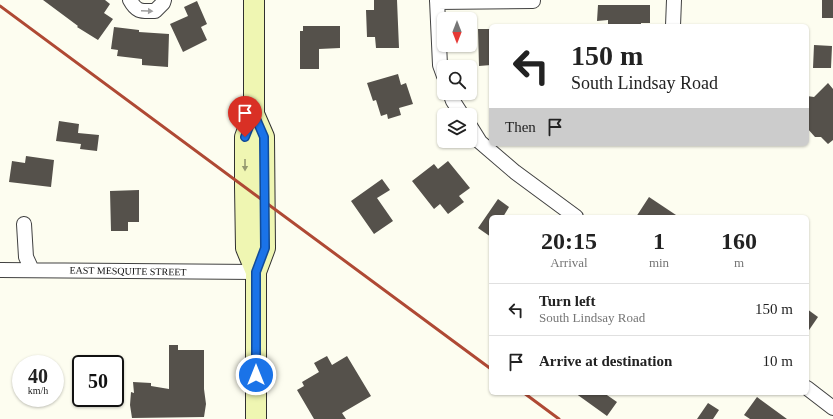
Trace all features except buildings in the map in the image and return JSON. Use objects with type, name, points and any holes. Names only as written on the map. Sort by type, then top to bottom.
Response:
[{"type":"main road","points":[[254,0],[254,114],[264,137],[265,248],[256,272],[256,419]]},
{"type":"street","points":[[130,0],[135,8],[142,12],[155,11],[164,0]]},
{"type":"street","points":[[674,0],[674,24]]},
{"type":"street","points":[[440,60],[437,1],[533,1]]},
{"type":"street","points":[[477,137],[480,142],[515,172],[573,215]]},
{"type":"street","points":[[24,224],[26,257],[32,270]]},
{"type":"street","name":"EAST MESQUITE STREET","points":[[0,270],[256,272]]},
{"type":"street","points":[[809,390],[833,408]]},
{"type":"railway","points":[[0,6],[489,368]]},
{"type":"railway","points":[[527,395],[559,419]]},
{"type":"route","points":[[245,137],[254,114],[264,137],[265,248],[256,272],[256,375]]}]
